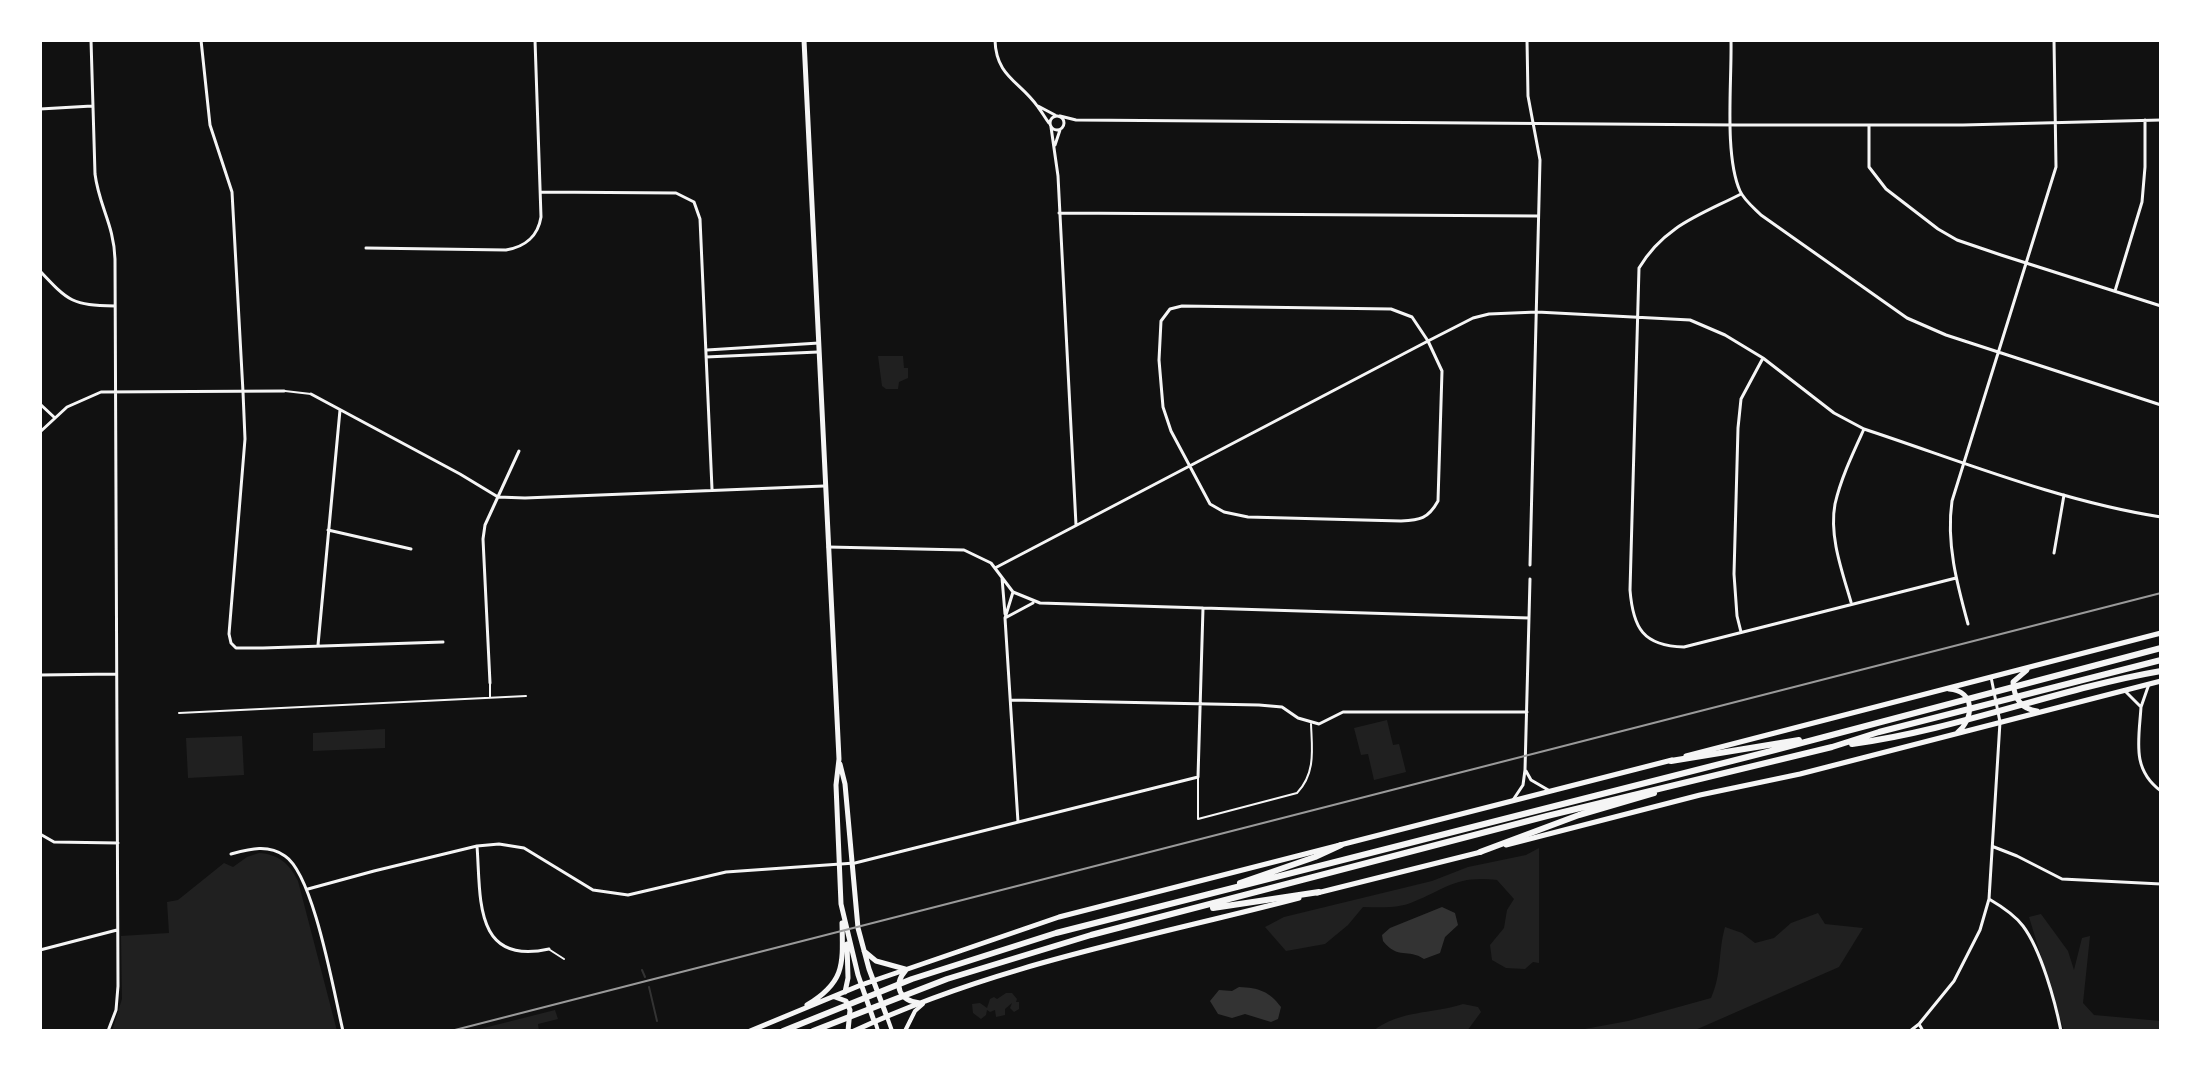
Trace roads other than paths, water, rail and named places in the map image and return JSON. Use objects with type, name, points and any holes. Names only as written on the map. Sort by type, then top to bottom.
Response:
[{"type":"highway","points":[[783,1031],[912,979],[1056,933],[2161,648]]},
{"type":"highway","points":[[813,1031],[916,990],[1007,960],[1297,880],[1832,747],[1895,738],[1950,719],[2161,660]]},
{"type":"highway","points":[[2041,695],[2161,671]]},
{"type":"highway","points":[[1671,761],[1826,735]]},
{"type":"highway","points":[[1480,852],[1666,787]]},
{"type":"highway","points":[[1205,895],[1341,845]]},
{"type":"highway","points":[[1186,912],[1319,892]]},
{"type":"main road","points":[[788,1016],[823,996],[838,977],[843,950],[836,785],[839,759],[804,40]]},
{"type":"main road","points":[[750,1031],[861,985],[1059,917],[2161,633]]},
{"type":"main road","points":[[2032,667],[2013,682],[2013,692],[2028,710],[2043,711]]},
{"type":"main road","points":[[854,1031],[1003,975],[1079,953],[2161,681]]},
{"type":"main road","points":[[1942,688],[1959,690],[1966,695],[1970,705],[1970,715],[1964,727],[1956,733]]},
{"type":"main road","points":[[839,759],[845,784],[858,928],[887,1017]]},
{"type":"main road","points":[[841,904],[861,985],[875,1021]]},
{"type":"main road","points":[[845,992],[848,978],[846,931]]},
{"type":"main road","points":[[863,950],[876,961],[906,969]]},
{"type":"main road","points":[[906,969],[898,981],[900,993],[908,1001],[923,1003]]},
{"type":"main road","points":[[833,997],[846,1001],[850,1010],[848,1031]]},
{"type":"street","points":[[91,40],[98,195],[115,240],[118,843],[116,1010],[108,1031]]},
{"type":"street","points":[[201,40],[209,119],[232,192],[243,392],[245,439],[229,634],[231,643],[236,648],[443,642]]},
{"type":"street","points":[[366,248],[514,249],[525,245],[539,227],[541,192],[535,40]]},
{"type":"street","points":[[995,40],[995,54],[1001,68],[1038,106],[1050,125],[1055,145],[1076,525]]},
{"type":"street","points":[[1527,40],[1528,96],[1540,160],[1530,565]]},
{"type":"street","points":[[1731,40],[1734,173],[1741,194],[1761,215],[1907,318],[2161,405]]},
{"type":"street","points":[[1968,624],[1956,578],[1949,518],[2056,167],[2054,40]]},
{"type":"street","points":[[40,109],[93,106]]},
{"type":"street","points":[[1038,106],[1064,120],[1055,145]]},
{"type":"street","points":[[1058,116],[1076,120],[1732,125],[2161,120]]},
{"type":"street","points":[[1050,125],[1058,116]]},
{"type":"street","points":[[1050,125],[1061,128],[1076,120]]},
{"type":"street","points":[[2115,291],[2142,202],[2145,120]]},
{"type":"street","points":[[1869,125],[1869,167],[1886,189],[1938,229],[1957,240],[2161,306]]},
{"type":"street","points":[[541,192],[676,193],[689,198],[699,213],[712,490]]},
{"type":"street","points":[[1741,194],[1665,234],[1650,249],[1639,268],[1630,590],[1632,612],[1640,631],[1667,647],[1684,647],[1956,578]]},
{"type":"street","points":[[1059,213],[1538,216]]},
{"type":"street","points":[[40,271],[71,301],[89,306],[116,306]]},
{"type":"street","points":[[1182,306],[1391,309],[1412,317],[1428,341],[1442,371],[1441,444],[1438,501],[1424,519],[1248,517],[1224,512],[1210,504],[1171,431],[1163,407],[1159,360],[1161,321],[1170,309],[1182,306]]},
{"type":"street","points":[[995,568],[1428,341],[1473,318],[1489,314],[1537,312],[1690,320],[1725,335],[1763,358],[1834,413],[1864,429],[2064,495],[2161,517]]},
{"type":"street","points":[[706,350],[819,343]]},
{"type":"street","points":[[706,357],[819,352]]},
{"type":"street","points":[[1742,633],[1737,616],[1734,574],[1738,428],[1741,399],[1763,358]]},
{"type":"street","points":[[40,432],[67,407],[101,392],[284,391],[311,394],[498,497],[520,499],[825,486]]},
{"type":"street","points":[[40,404],[55,418]]},
{"type":"street","points":[[318,646],[340,410]]},
{"type":"street","points":[[1852,603],[1834,535],[1835,506],[1844,475],[1864,429]]},
{"type":"street","points":[[490,698],[483,539],[485,525],[519,451]]},
{"type":"street","points":[[2054,553],[2064,495]]},
{"type":"street","points":[[328,530],[411,549]]},
{"type":"street","points":[[828,547],[956,549],[977,554],[995,568],[1013,592],[1035,602],[1529,618]]},
{"type":"street","points":[[1002,578],[1018,822]]},
{"type":"street","points":[[1513,800],[1523,785],[1525,770],[1530,579]]},
{"type":"street","points":[[1005,618],[1013,592]]},
{"type":"street","points":[[1005,618],[1035,602]]},
{"type":"street","points":[[1203,608],[1198,819],[1297,793],[1307,783],[1310,771],[1311,724]]},
{"type":"street","points":[[40,675],[118,674]]},
{"type":"street","points":[[1910,1031],[1954,981],[1980,930],[1989,899],[2000,722],[1991,677]]},
{"type":"street","points":[[2149,684],[2141,707],[2137,754],[2149,782],[2161,791]]},
{"type":"street","points":[[2125,691],[2141,707]]},
{"type":"street","points":[[179,713],[526,696]]},
{"type":"street","points":[[1011,700],[1282,707],[1311,724],[1319,724],[1343,712],[1527,712]]},
{"type":"street","points":[[1525,770],[1531,780],[1550,791]]},
{"type":"street","points":[[308,889],[477,846],[499,844],[524,848],[593,890],[628,895],[726,872],[852,864],[1198,777]]},
{"type":"street","points":[[40,834],[54,842],[118,843]]},
{"type":"street","points":[[477,846],[481,912],[491,937],[518,951],[549,949],[564,959]]},
{"type":"street","points":[[1994,847],[2062,879],[2161,884]]},
{"type":"street","points":[[231,854],[258,848],[283,854],[294,862],[308,889],[343,1031]]},
{"type":"street","points":[[1989,899],[2010,912],[2023,926],[2048,982],[2061,1031]]},
{"type":"street","points":[[40,950],[117,930]]},
{"type":"street","points":[[905,1031],[915,1011],[923,1003]]},
{"type":"street","points":[[887,1017],[892,1031]]},
{"type":"street","points":[[875,1021],[878,1031]]},
{"type":"street","points":[[1919,1024],[1923,1031]]},
{"type":"waterway","points":[[642,970],[645,977]]},
{"type":"waterway","points":[[649,987],[657,1021]]},
{"type":"railway","points":[[451,1031],[2161,593]]}]
